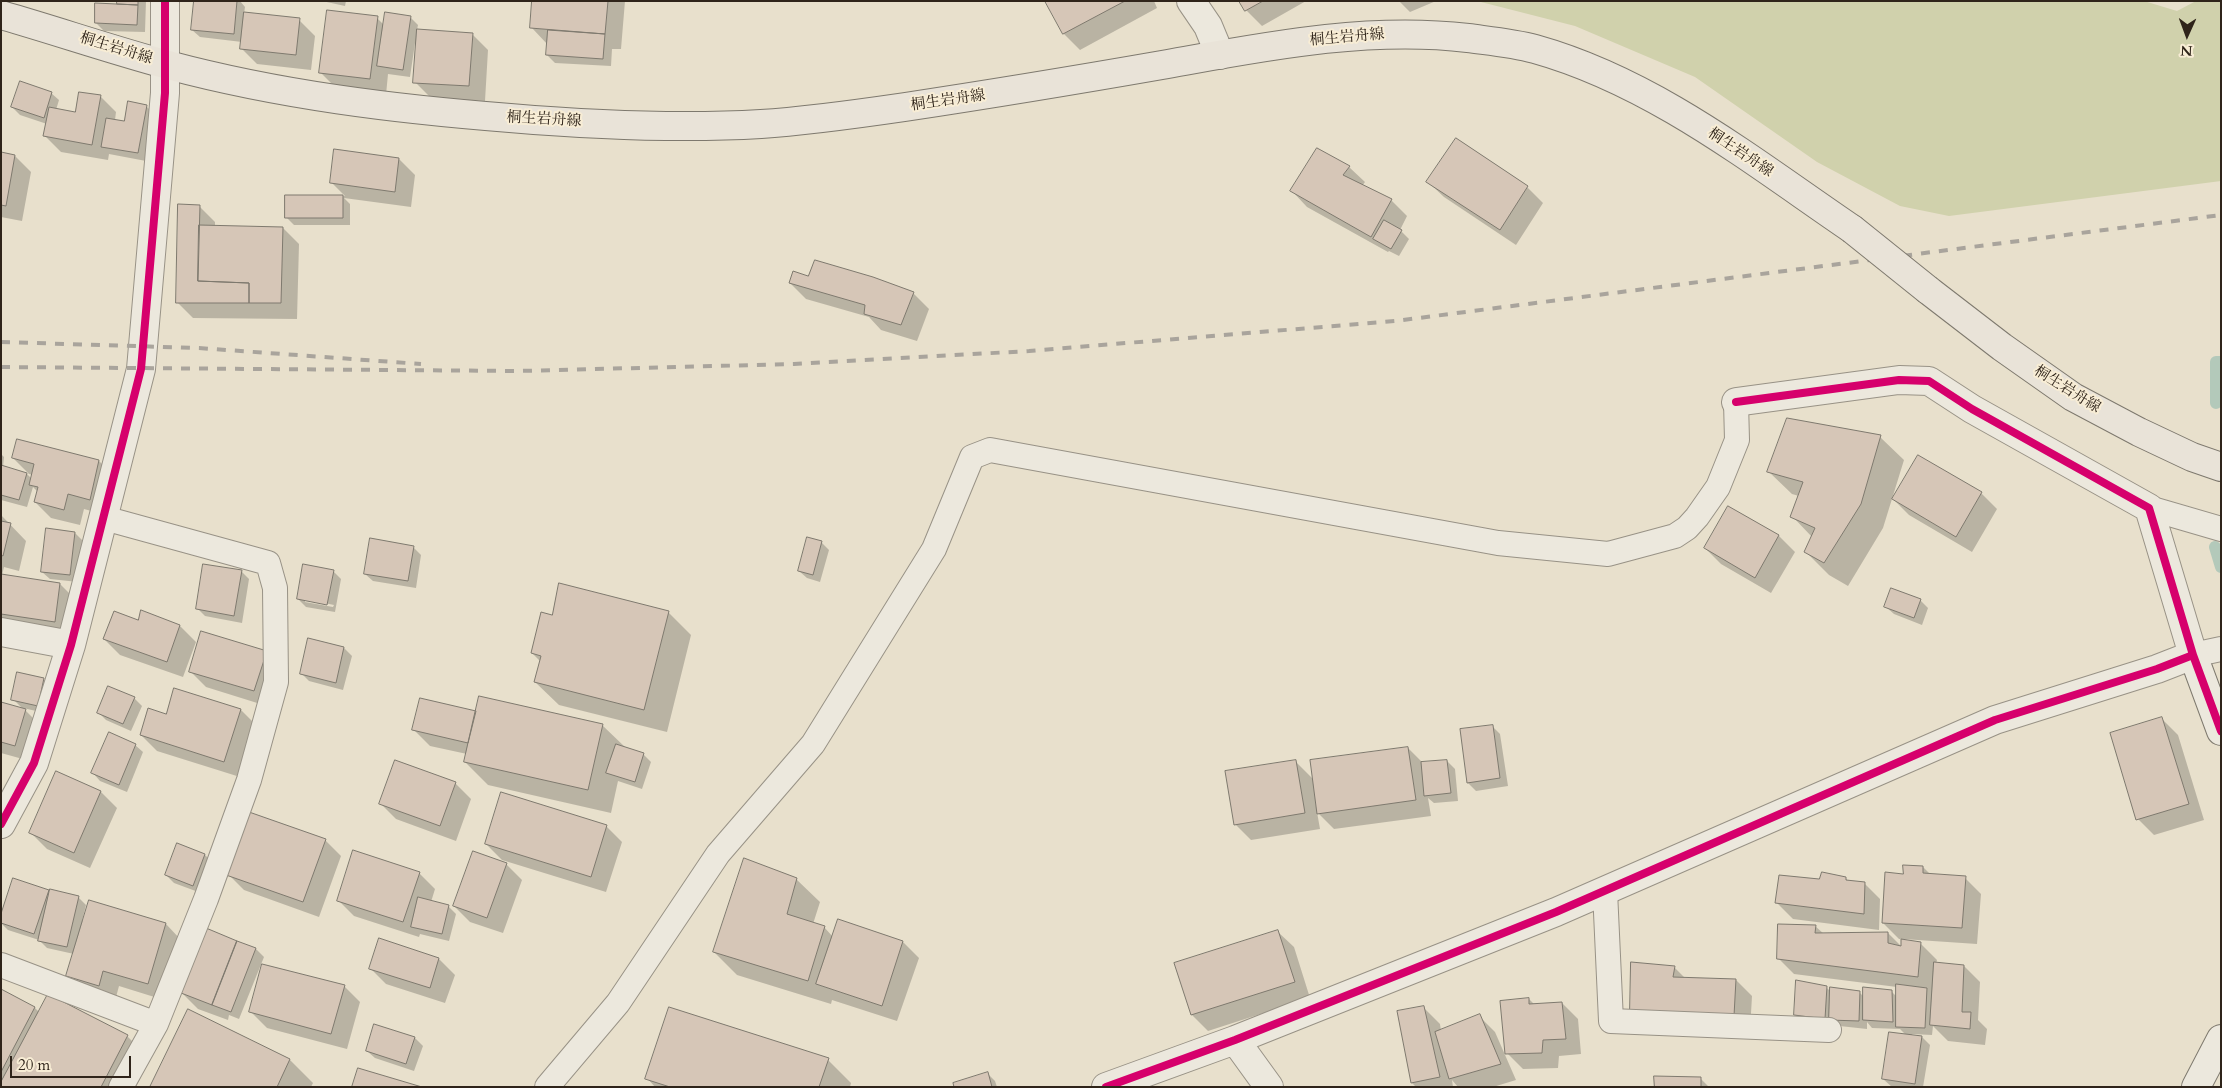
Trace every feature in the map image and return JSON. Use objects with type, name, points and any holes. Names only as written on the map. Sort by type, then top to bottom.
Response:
[{"type":"main road","name":"桐生岩舟線","points":[[1,15],[166,65],[307,96],[403,109],[541,121],[674,127],[764,124],[845,115],[1011,92],[1272,45],[1385,34],[1454,37],[1534,49],[1629,86],[1702,127],[1852,229],[2002,347],[2073,397],[2192,457],[2221,467]]},
{"type":"street","points":[[1,824],[34,763],[71,645],[140,369],[158,179],[166,65],[166,1]]},
{"type":"street","points":[[1191,1],[1208,26],[1220,55]]},
{"type":"street","points":[[1736,402],[1899,380],[1929,382],[1972,409],[2150,508],[2193,655],[2221,730]]},
{"type":"street","points":[[1,632],[71,645]]},
{"type":"street","points":[[1106,1087],[1235,1040],[1605,891],[1995,720],[2157,669],[2193,655]]},
{"type":"street","points":[[2196,1087],[2221,1039]]},
{"type":"street","points":[[1235,1040],[1269,1087]]},
{"type":"lane","points":[[547,1087],[618,1003],[718,854],[813,744],[934,549],[972,457],[990,450],[1498,543],[1608,554],[1675,536],[1687,528],[1697,517],[1718,487],[1737,440],[1736,402]]},
{"type":"lane","points":[[2150,508],[2221,529]]},
{"type":"lane","points":[[104,518],[268,563],[276,588],[276,682],[249,780],[206,899],[156,1024],[121,1087]]},
{"type":"lane","points":[[2193,655],[2221,649]]},
{"type":"lane","points":[[1605,891],[1611,1021],[1829,1030]]},
{"type":"lane","points":[[1,965],[156,1024]]},
{"type":"green space","points":[[1477,1],[2144,1],[2177,11],[2196,1],[2221,1],[2221,181],[1949,216],[1900,206],[1817,162],[1695,77],[1575,26]]},
{"type":"building","points":[[117,1],[138,1],[138,5],[117,4]]},
{"type":"building","points":[[194,1],[237,1],[234,34],[191,30]]},
{"type":"building","points":[[532,1],[608,1],[605,34],[530,28]]},
{"type":"building","points":[[1045,1],[1125,1],[1063,34]]},
{"type":"building","points":[[1239,1],[1263,1],[1245,11]]},
{"type":"building","points":[[95,3],[138,5],[137,25],[95,23]]},
{"type":"building","points":[[327,10],[378,16],[370,79],[319,73]]},
{"type":"building","points":[[244,12],[300,18],[296,55],[240,49]]},
{"type":"building","points":[[385,12],[411,16],[403,70],[377,66]]},
{"type":"building","points":[[417,29],[473,33],[469,86],[413,83]]},
{"type":"building","points":[[548,30],[605,34],[603,59],[546,55]]},
{"type":"building","points":[[20,81],[52,92],[44,118],[11,107]]},
{"type":"building","points":[[79,92],[101,95],[92,145],[43,136],[49,107],[75,112]]},
{"type":"building","points":[[128,101],[147,105],[138,153],[101,147],[106,118],[124,121]]},
{"type":"building","points":[[1456,138],[1528,186],[1500,230],[1426,182]]},
{"type":"building","points":[[1317,148],[1350,166],[1343,175],[1392,199],[1371,237],[1290,191]]},
{"type":"building","points":[[334,149],[399,158],[395,192],[330,183]]},
{"type":"building","points":[[1,152],[15,155],[6,206],[1,205]]},
{"type":"building","points":[[285,195],[343,195],[343,218],[285,218]]},
{"type":"building","points":[[178,204],[200,205],[198,281],[249,283],[249,303],[176,303]]},
{"type":"building","points":[[1384,220],[1402,230],[1391,249],[1373,239]]},
{"type":"building","points":[[199,225],[283,227],[281,303],[249,303],[249,283],[198,281]]},
{"type":"building","points":[[815,260],[873,277],[914,292],[901,325],[864,314],[865,305],[789,283],[793,271],[808,276]]},
{"type":"building","points":[[1787,418],[1881,435],[1861,504],[1824,563],[1804,552],[1815,528],[1790,517],[1803,482],[1767,472]]},
{"type":"building","points":[[17,439],[99,460],[90,500],[68,494],[64,510],[34,502],[38,487],[29,485],[34,464],[12,458]]},
{"type":"building","points":[[1918,455],[1982,492],[1956,537],[1892,499]]},
{"type":"building","points":[[1,465],[27,473],[19,500],[1,495]]},
{"type":"building","points":[[1728,506],[1779,535],[1755,578],[1704,548]]},
{"type":"building","points":[[1,521],[11,523],[3,556],[1,555]]},
{"type":"building","points":[[46,528],[75,532],[70,575],[41,572]]},
{"type":"building","points":[[807,537],[822,541],[813,575],[798,571]]},
{"type":"building","points":[[370,538],[414,546],[408,581],[364,574]]},
{"type":"building","points":[[203,564],[242,570],[234,616],[196,609]]},
{"type":"building","points":[[303,564],[334,570],[327,605],[297,599]]},
{"type":"building","points":[[1,574],[60,583],[55,622],[1,614]]},
{"type":"building","points":[[559,583],[669,611],[644,710],[534,682],[541,656],[531,653],[541,612],[552,615]]},
{"type":"building","points":[[1891,588],[1921,599],[1914,618],[1884,607]]},
{"type":"building","points":[[141,610],[180,625],[167,662],[103,639],[114,611],[138,620]]},
{"type":"building","points":[[201,631],[267,651],[254,691],[189,672]]},
{"type":"building","points":[[308,638],[344,647],[336,683],[300,674]]},
{"type":"building","points":[[17,672],[44,678],[38,706],[11,700]]},
{"type":"building","points":[[108,686],[135,697],[123,724],[97,713]]},
{"type":"building","points":[[174,688],[241,709],[224,762],[140,735],[148,708],[166,714]]},
{"type":"building","points":[[479,696],[603,724],[588,790],[464,762]]},
{"type":"building","points":[[420,698],[476,711],[468,743],[412,730]]},
{"type":"building","points":[[1,702],[26,709],[15,746],[1,742]]},
{"type":"building","points":[[2162,717],[2189,804],[2136,820],[2110,733]]},
{"type":"building","points":[[1493,725],[1500,778],[1467,783],[1460,729]]},
{"type":"building","points":[[109,732],[136,744],[119,785],[91,773]]},
{"type":"building","points":[[616,744],[644,753],[635,782],[606,773]]},
{"type":"building","points":[[1408,747],[1416,800],[1317,814],[1310,760]]},
{"type":"building","points":[[395,760],[456,782],[440,826],[379,804]]},
{"type":"building","points":[[1296,760],[1305,813],[1234,825],[1225,771]]},
{"type":"building","points":[[1447,760],[1451,793],[1424,796],[1421,762]]},
{"type":"building","points":[[56,771],[101,791],[74,853],[29,833]]},
{"type":"building","points":[[501,792],[607,825],[591,877],[485,844]]},
{"type":"building","points":[[249,812],[326,839],[303,902],[226,875]]},
{"type":"building","points":[[177,843],[205,854],[193,886],[165,875]]},
{"type":"building","points":[[353,850],[420,872],[403,922],[337,901]]},
{"type":"building","points":[[473,851],[507,863],[487,918],[453,906]]},
{"type":"building","points":[[744,858],[797,878],[787,914],[825,926],[808,981],[713,952]]},
{"type":"building","points":[[1903,865],[1923,866],[1923,873],[1966,876],[1962,928],[1882,923],[1885,872],[1903,874]]},
{"type":"building","points":[[1822,872],[1846,877],[1846,880],[1865,882],[1864,914],[1775,903],[1779,875],[1819,879]]},
{"type":"building","points":[[13,878],[49,890],[34,934],[1,923],[1,914]]},
{"type":"building","points":[[50,889],[79,896],[67,947],[38,941]]},
{"type":"building","points":[[418,897],[449,905],[442,934],[411,927]]},
{"type":"building","points":[[89,900],[166,923],[148,984],[103,971],[99,986],[66,976]]},
{"type":"building","points":[[838,919],[903,941],[882,1006],[816,984]]},
{"type":"building","points":[[1778,924],[1816,925],[1815,933],[1888,932],[1888,943],[1901,946],[1901,939],[1921,942],[1918,977],[1777,959]]},
{"type":"building","points":[[206,928],[237,941],[212,1005],[181,993]]},
{"type":"building","points":[[1278,930],[1295,982],[1191,1015],[1174,963]]},
{"type":"building","points":[[379,938],[439,958],[430,988],[369,969]]},
{"type":"building","points":[[237,941],[256,948],[231,1012],[212,1005]]},
{"type":"building","points":[[1631,962],[1675,966],[1673,977],[1736,979],[1734,1016],[1630,1011]]},
{"type":"building","points":[[1934,962],[1964,965],[1962,1012],[1971,1012],[1970,1029],[1930,1025]]},
{"type":"building","points":[[262,964],[345,985],[331,1034],[249,1012]]},
{"type":"building","points":[[1796,980],[1827,986],[1825,1019],[1794,1015]]},
{"type":"building","points":[[1896,984],[1927,988],[1925,1028],[1896,1027]]},
{"type":"building","points":[[1830,987],[1860,991],[1859,1021],[1829,1020]]},
{"type":"building","points":[[1863,987],[1892,990],[1893,1022],[1863,1020]]},
{"type":"building","points":[[1,989],[35,1007],[1,1072]]},
{"type":"building","points":[[48,994],[128,1035],[101,1087],[1,1087],[1,1082]]},
{"type":"building","points":[[1529,998],[1529,1004],[1562,1002],[1566,1039],[1543,1040],[1542,1053],[1505,1054],[1500,1001]]},
{"type":"building","points":[[1424,1006],[1440,1077],[1411,1083],[1397,1011]]},
{"type":"building","points":[[669,1007],[829,1058],[819,1087],[670,1087],[645,1079]]},
{"type":"building","points":[[188,1009],[290,1059],[277,1087],[150,1087]]},
{"type":"building","points":[[1480,1014],[1501,1064],[1449,1079],[1435,1032]]},
{"type":"building","points":[[374,1024],[415,1037],[406,1064],[366,1051]]},
{"type":"building","points":[[1889,1032],[1922,1036],[1915,1084],[1882,1079]]},
{"type":"building","points":[[358,1068],[422,1087],[352,1087]]},
{"type":"building","points":[[988,1072],[992,1087],[954,1087],[953,1083]]},
{"type":"building","points":[[1654,1076],[1701,1077],[1701,1087],[1654,1087]]},
{"type":"waterway","points":[[2216,403],[2216,362],[2221,362]]},
{"type":"waterway","points":[[2215,547],[2221,567]]},
{"type":"railway","points":[[1,367],[518,371],[794,364],[1029,351],[1395,321],[2221,215]]},
{"type":"railway","points":[[1,342],[199,348],[421,364]]},
{"type":"cycle path","points":[[1,824],[34,763],[71,645],[141,369],[165,93],[165,1]]},
{"type":"cycle path","points":[[1736,402],[1899,380],[1929,381],[1972,409],[2149,508],[2193,655],[2221,731]]},
{"type":"cycle path","points":[[1106,1087],[1235,1040],[1556,912],[1995,720],[2157,669],[2193,655]]}]
